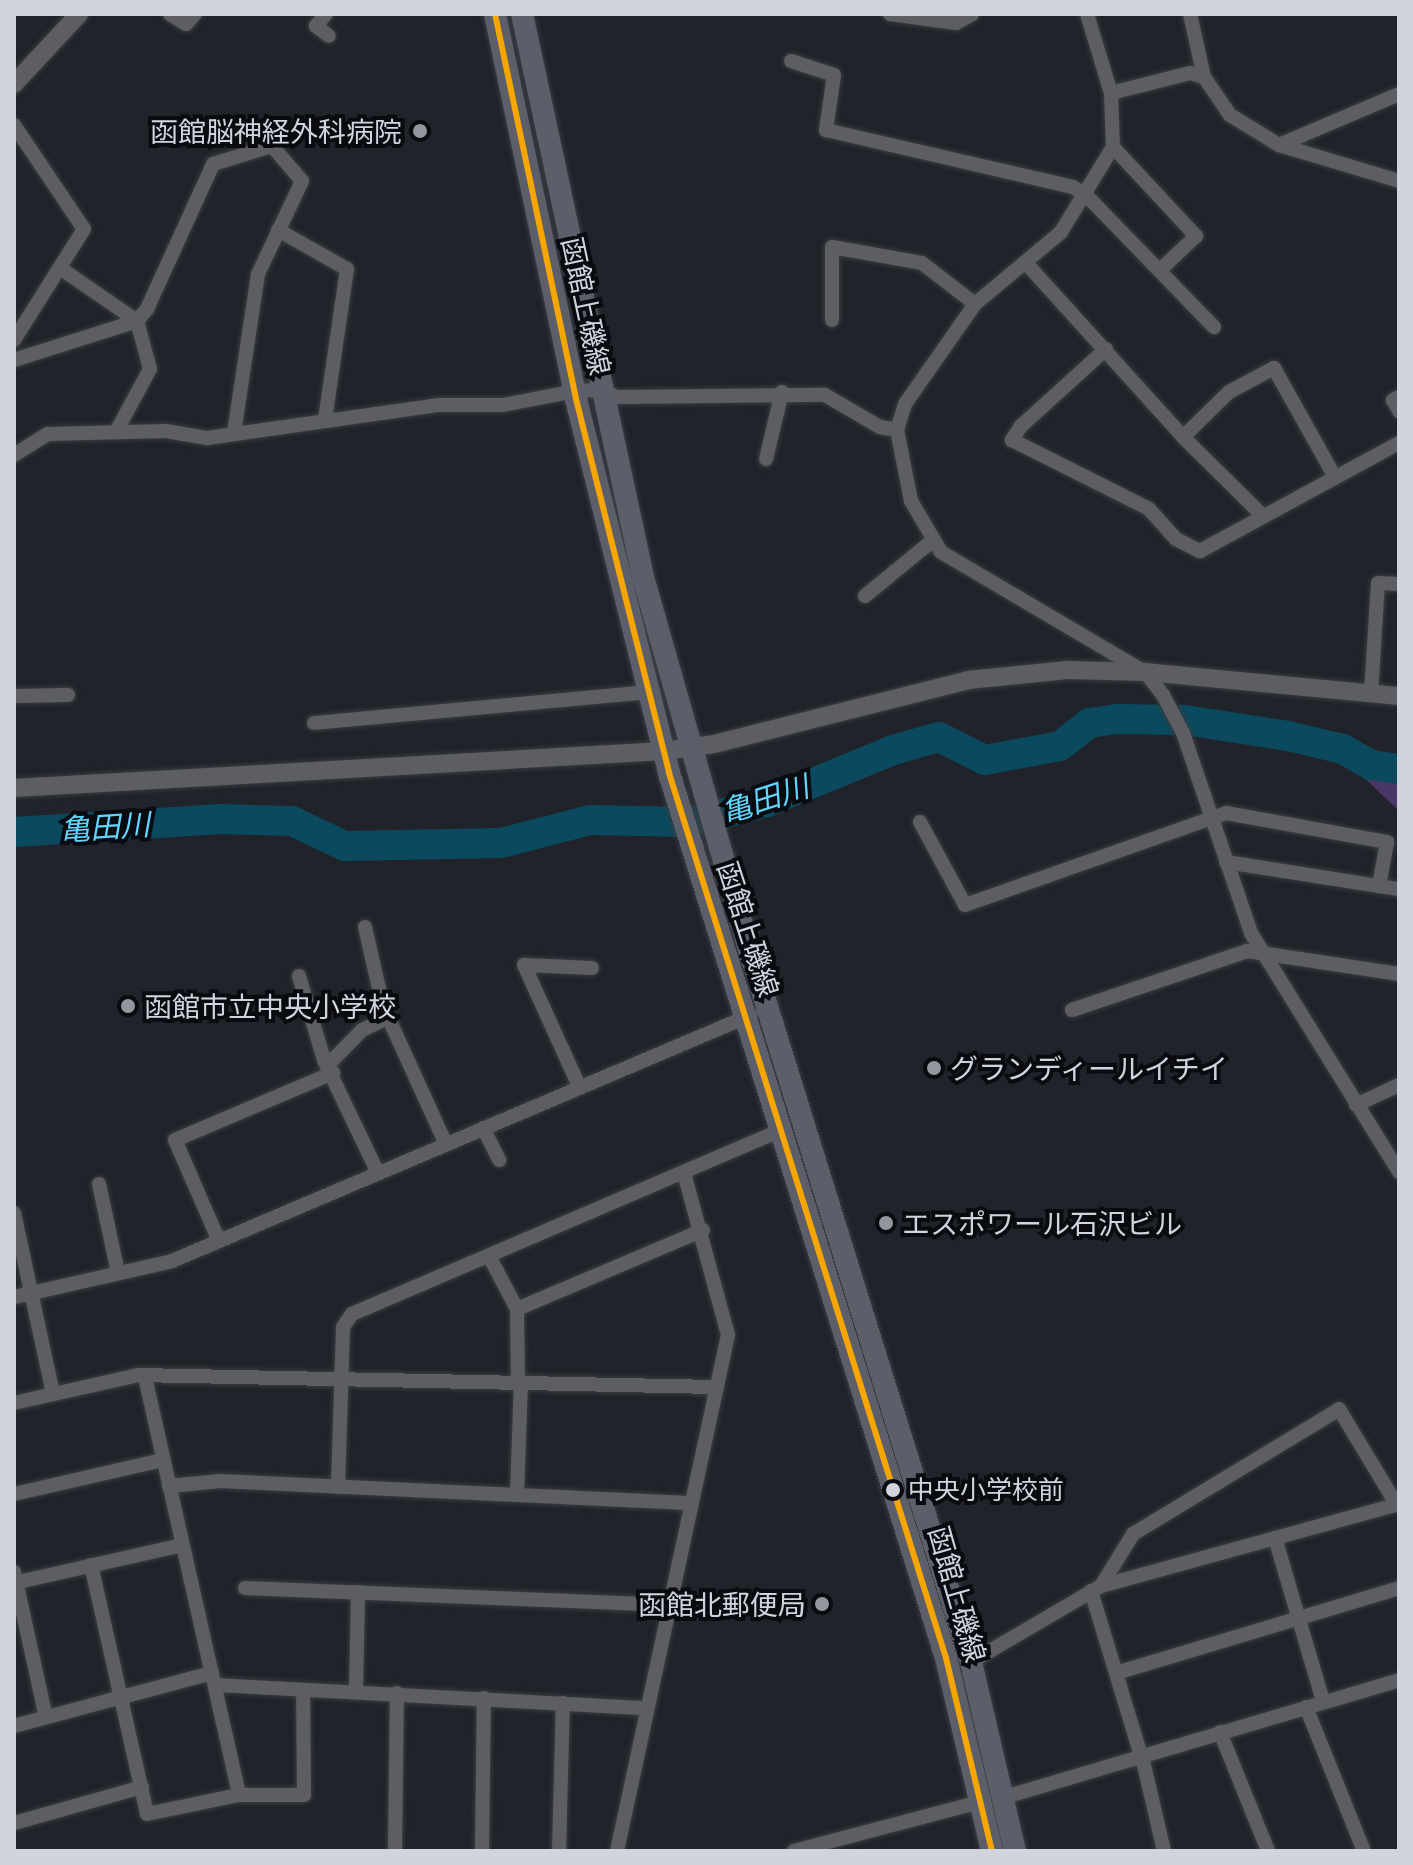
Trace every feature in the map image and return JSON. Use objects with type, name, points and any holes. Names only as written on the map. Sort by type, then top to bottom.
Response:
[{"type":"main road","name":"函館上磯線","points":[[495,14],[575,391],[675,793],[946,1658],[1015,1851]]},
{"type":"main road","name":"函館上磯線","points":[[522,14],[643,577],[768,1009],[971,1662],[994,1799],[992,1851]]},
{"type":"street","points":[[14,84],[79,14]]},
{"type":"street","points":[[170,14],[186,24],[195,14]]},
{"type":"street","points":[[326,14],[316,26],[329,36]]},
{"type":"street","points":[[890,14],[956,23],[972,14]]},
{"type":"street","points":[[1087,14],[1111,93],[1113,147],[1061,232],[975,304],[928,366],[901,412],[897,430],[911,501],[932,541],[977,575],[1145,672],[1163,695],[1193,763],[1226,862],[1261,951],[1399,1172]]},
{"type":"street","points":[[1190,14],[1204,77],[1230,115],[1279,145],[1399,181]]},
{"type":"street","points":[[791,61],[834,75],[826,130],[1073,187],[1086,195],[1214,327]]},
{"type":"street","points":[[1111,93],[1190,73],[1204,77]]},
{"type":"street","points":[[1279,145],[1399,94]]},
{"type":"street","points":[[14,125],[84,229],[14,340]]},
{"type":"street","points":[[14,360],[137,321],[147,309],[213,164],[272,146],[302,181],[258,274],[234,433]]},
{"type":"street","points":[[1113,147],[1196,236],[1160,270]]},
{"type":"street","points":[[278,230],[347,269],[325,420]]},
{"type":"street","points":[[832,320],[832,247],[922,263],[975,304]]},
{"type":"street","points":[[1026,263],[1183,437],[1263,516]]},
{"type":"street","points":[[60,268],[137,321],[150,369],[116,432]]},
{"type":"street","points":[[1106,349],[1021,426],[1012,440],[1149,509],[1176,539],[1200,551],[1399,443]]},
{"type":"street","points":[[1183,437],[1229,392],[1274,368],[1335,477]]},
{"type":"street","points":[[14,455],[48,434],[116,432],[207,438],[438,405],[503,405],[575,391],[601,390],[617,397],[782,392],[825,395],[880,427],[897,430]]},
{"type":"street","points":[[766,459],[782,392]]},
{"type":"street","points":[[1399,397],[1393,400],[1399,411]]},
{"type":"street","points":[[865,596],[932,541]]},
{"type":"street","points":[[1371,694],[1378,583],[1399,584]]},
{"type":"street","points":[[14,788],[664,751],[690,748],[968,680],[1068,670],[1145,672],[1399,696]]},
{"type":"street","points":[[314,723],[648,692]]},
{"type":"street","points":[[14,696],[68,695]]},
{"type":"street","points":[[920,822],[965,905],[1226,813],[1387,842],[1379,886]]},
{"type":"street","points":[[1226,862],[1399,889]]},
{"type":"street","points":[[365,927],[388,1018],[446,1144]]},
{"type":"street","points":[[1072,1010],[1247,951],[1399,974]]},
{"type":"street","points":[[579,1086],[524,965],[592,968]]},
{"type":"street","points":[[299,976],[331,1069],[378,1173]]},
{"type":"street","points":[[14,1297],[172,1261],[579,1086],[768,1009]]},
{"type":"street","points":[[219,1241],[175,1140],[331,1069],[362,1030],[388,1018]]},
{"type":"street","points":[[1356,1105],[1399,1085]]},
{"type":"street","points":[[483,1128],[499,1160]]},
{"type":"street","points":[[338,1487],[343,1327],[348,1317],[782,1130]]},
{"type":"street","points":[[617,1851],[728,1335],[703,1230],[684,1173]]},
{"type":"street","points":[[99,1184],[118,1273]]},
{"type":"street","points":[[14,1213],[53,1394]]},
{"type":"street","points":[[517,1309],[703,1230]]},
{"type":"street","points":[[489,1256],[517,1309],[520,1382],[517,1495]]},
{"type":"street","points":[[14,1403],[145,1377],[717,1387]]},
{"type":"street","points":[[145,1377],[239,1795]]},
{"type":"street","points":[[971,1662],[1096,1588],[1398,1505],[1339,1409],[1133,1534],[1096,1588],[1164,1851]]},
{"type":"street","points":[[14,1494],[163,1460]]},
{"type":"street","points":[[169,1486],[221,1481],[691,1503]]},
{"type":"street","points":[[1275,1538],[1323,1701]]},
{"type":"street","points":[[46,1717],[15,1579],[182,1545]]},
{"type":"street","points":[[91,1565],[147,1814],[239,1795],[304,1795],[303,1690]]},
{"type":"street","points":[[245,1588],[670,1605]]},
{"type":"street","points":[[1116,1673],[1399,1588]]},
{"type":"street","points":[[356,1690],[358,1592]]},
{"type":"street","points":[[14,1726],[121,1697],[214,1679],[303,1690],[356,1690],[647,1708]]},
{"type":"street","points":[[794,1851],[994,1799],[1399,1680]]},
{"type":"street","points":[[395,1851],[397,1693]]},
{"type":"street","points":[[482,1851],[484,1698]]},
{"type":"street","points":[[559,1851],[563,1703]]},
{"type":"street","points":[[1306,1707],[1364,1851]]},
{"type":"street","points":[[1220,1732],[1268,1851]]},
{"type":"street","points":[[14,1823],[142,1787]]},
{"type":"shaded area","points":[[1357,771],[1399,777],[1399,811]]},
{"type":"waterway","name":"亀田川","points":[[14,832],[218,819],[292,821],[345,846],[501,843],[590,820],[689,822],[767,802],[893,750],[939,737],[985,760],[1060,746],[1089,723],[1116,719],[1185,720],[1288,736],[1343,749],[1371,765],[1399,769]]},
{"type":"transit line","points":[[495,14],[576,399],[669,773],[946,1658],[992,1851]]},
{"type":"place","name":"函館脳神経外科病院","points":[[420,131]]},
{"type":"place","name":"函館市立中央小学校","points":[[128,1006]]},
{"type":"place","name":"グランディールイチイ","points":[[934,1068]]},
{"type":"place","name":"エスポワール石沢ビル","points":[[886,1223]]},
{"type":"place","name":"中央小学校前","points":[[893,1490]]},
{"type":"place","name":"函館北郵便局","points":[[822,1604]]}]
